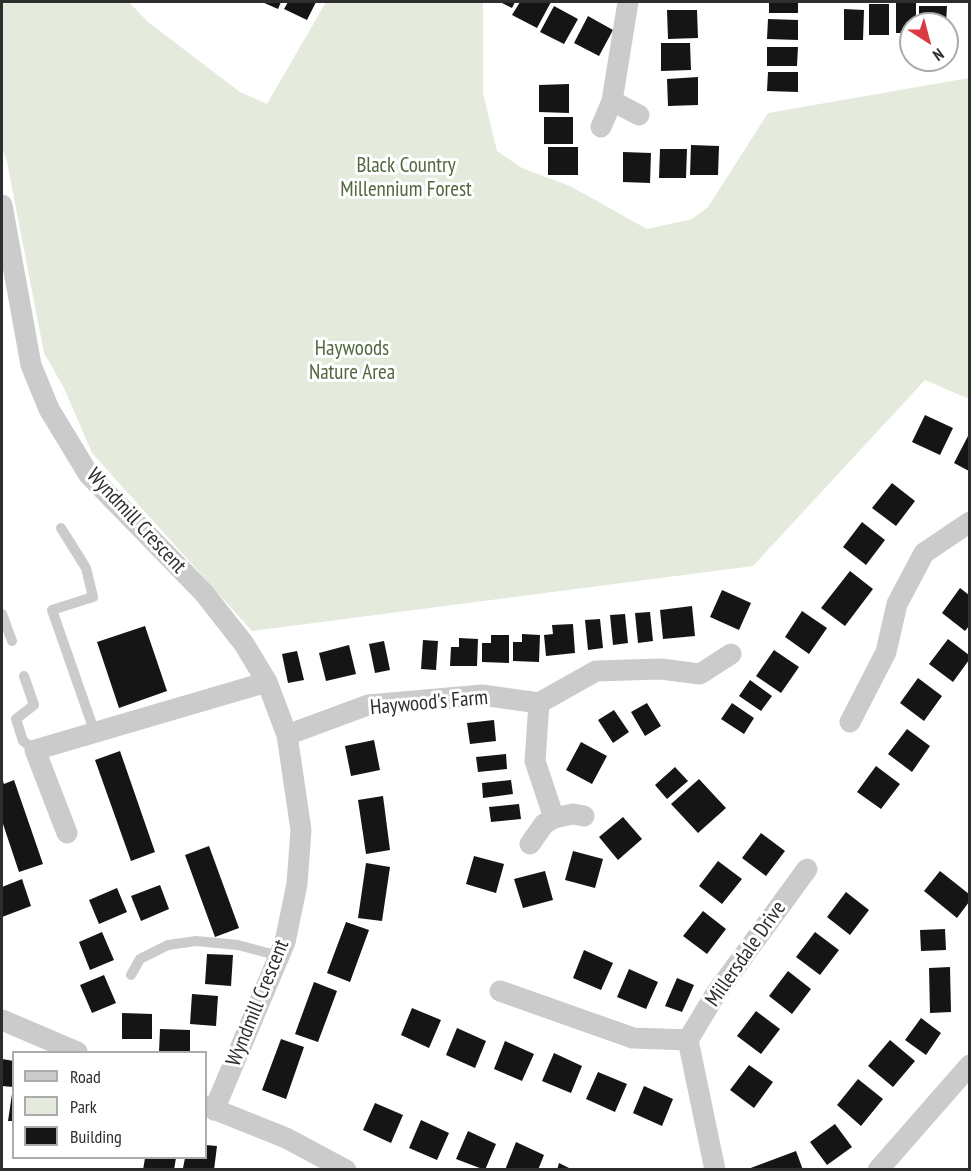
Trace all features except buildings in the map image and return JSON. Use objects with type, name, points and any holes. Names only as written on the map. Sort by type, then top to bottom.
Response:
[{"type":"street","points":[[601,127],[612,101],[628,2]]},
{"type":"street","points":[[612,101],[639,115]]},
{"type":"street","name":"Wyndmill Crescent","points":[[2,205],[31,365],[49,409],[89,475],[204,593],[244,644],[267,682],[287,735],[301,830],[297,884],[285,942],[210,1108]]},
{"type":"street","points":[[850,722],[886,652],[897,604],[924,554],[969,522]]},
{"type":"street","points":[[554,818],[535,761],[539,703],[596,670],[661,669],[700,674],[731,654]]},
{"type":"street","points":[[68,832],[35,750],[267,682]]},
{"type":"street","name":"Haywood's Farm","points":[[287,735],[368,705],[482,695],[539,703]]},
{"type":"street","points":[[530,844],[544,824],[554,818],[573,814],[584,816]]},
{"type":"street","name":"Millersdale Drive","points":[[688,1040],[715,995],[807,869]]},
{"type":"street","points":[[500,991],[633,1038],[688,1040],[715,1170]]},
{"type":"street","points":[[2,1020],[72,1051]]},
{"type":"street","points":[[878,1170],[969,1065]]},
{"type":"street","points":[[210,1108],[286,1138],[345,1170]]},
{"type":"lane","points":[[61,528],[86,568],[93,597],[52,610],[95,733]]},
{"type":"lane","points":[[2,614],[12,641]]},
{"type":"lane","points":[[24,676],[34,705],[16,719],[23,741],[35,750]]},
{"type":"lane","points":[[131,975],[140,959],[168,945],[196,941],[238,945],[279,956]]},
{"type":"green space","name":"Haywoods Nature Area","points":[[2,2],[129,2],[148,22],[240,92],[267,104],[326,2],[483,2],[483,93],[497,151],[522,168],[570,186],[647,229],[692,219],[708,207],[768,113],[969,78],[969,399],[925,380],[753,566],[252,631],[92,453],[64,388],[44,353],[2,146]]},
{"type":"park label","name":"Black Country Millennium Forest","points":[[406,178]]}]
